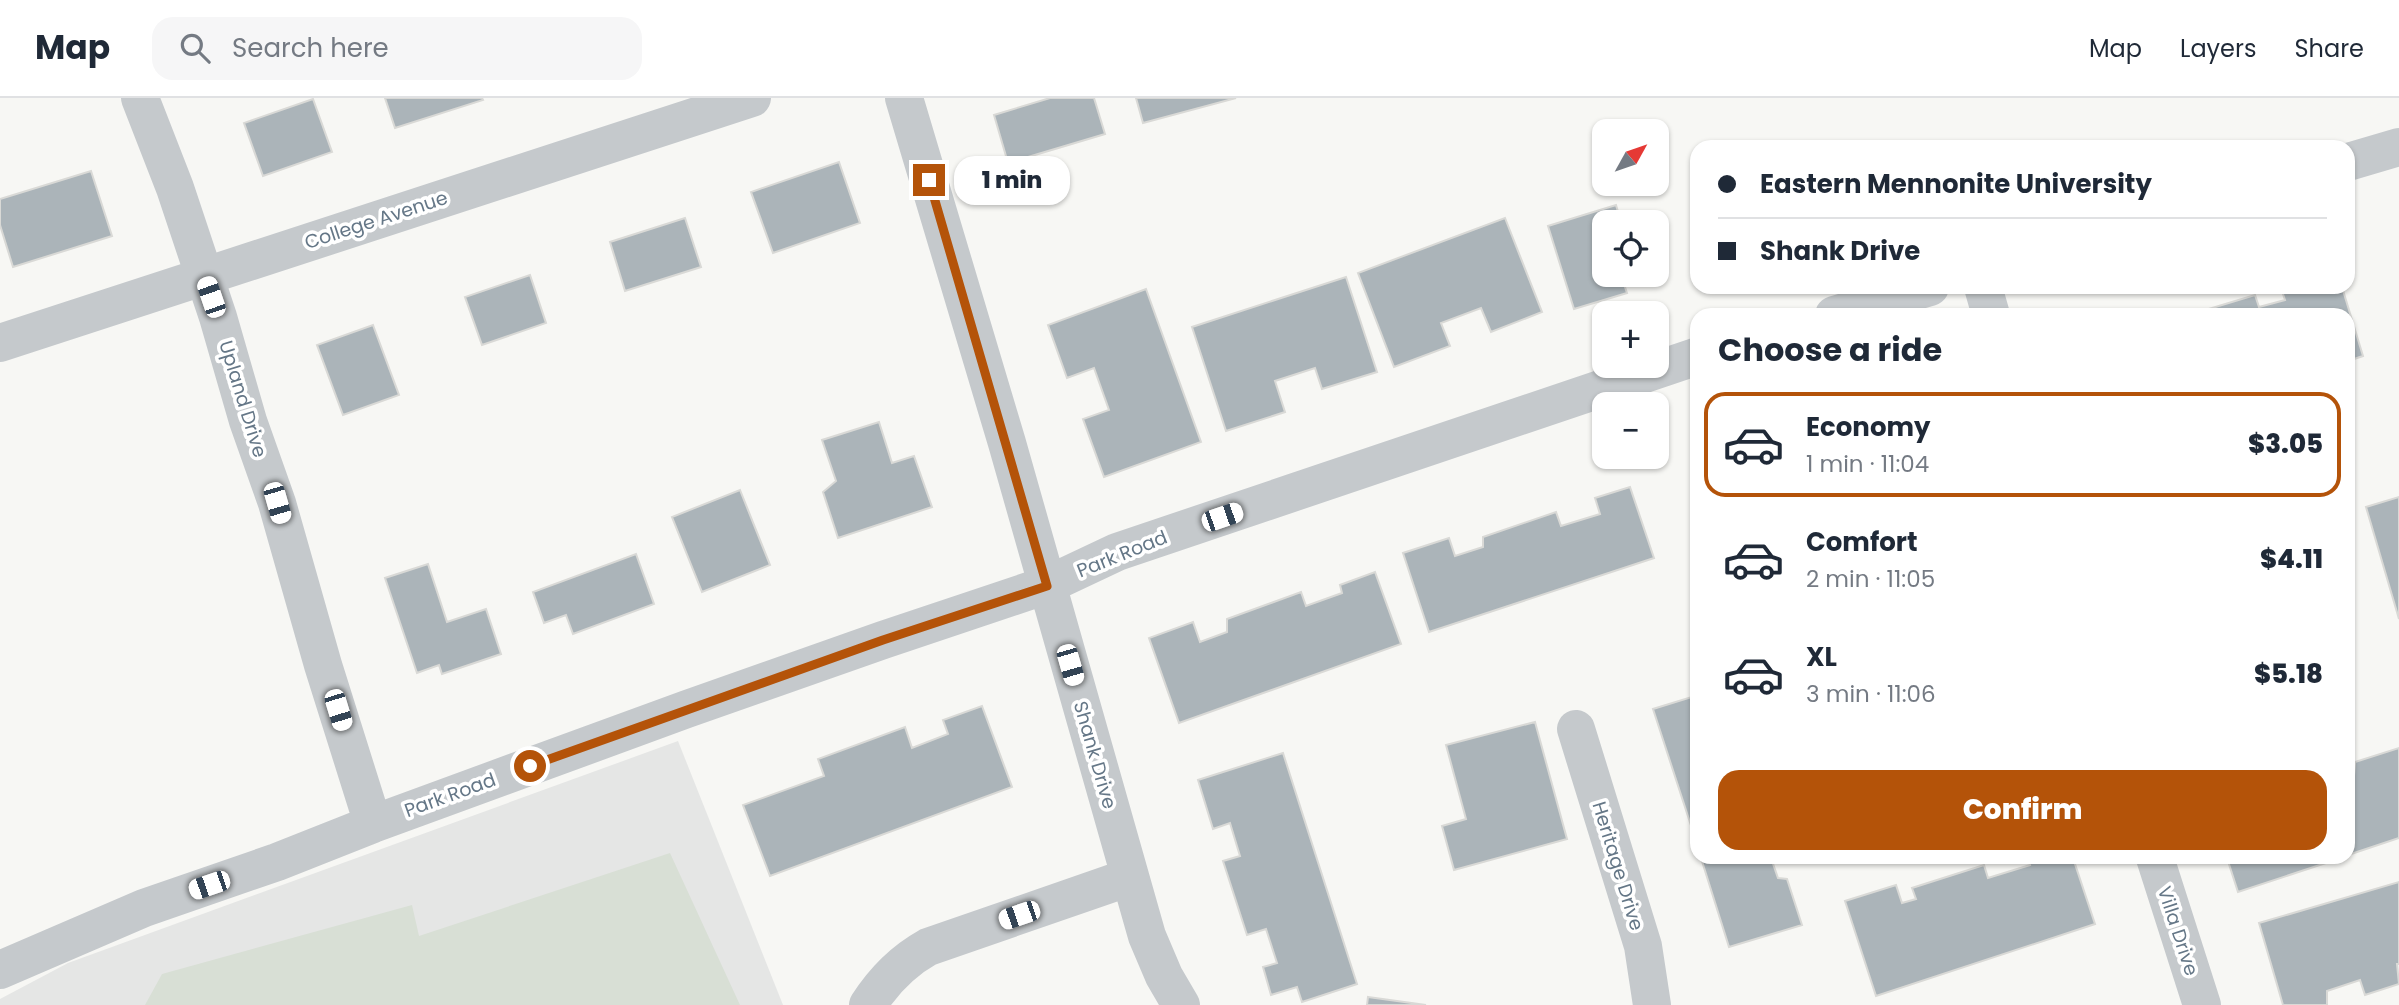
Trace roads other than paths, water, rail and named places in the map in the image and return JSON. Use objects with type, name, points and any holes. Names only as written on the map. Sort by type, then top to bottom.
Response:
[{"type":"street","name":"Upland Drive","points":[[140,98],[175,188],[248,421],[277,503],[323,665],[373,824]]},
{"type":"street","name":"College Avenue","points":[[0,343],[752,98]]},
{"type":"street","name":"Shank Drive","points":[[904,98],[1007,443],[1147,936],[1164,976],[1181,1005]]},
{"type":"street","points":[[2355,160],[2399,147]]},
{"type":"street","points":[[1858,308],[1906,294]]},
{"type":"street","name":"Park Road","points":[[0,970],[120,917],[277,862],[373,824],[870,644],[1047,586],[1116,552],[1690,359]]},
{"type":"street","name":"Heritage Drive","points":[[1576,729],[1643,946],[1652,1005]]},
{"type":"street","name":"Villa Drive","points":[[2157,864],[2202,1005]]},
{"type":"street","points":[[869,1005],[900,966],[940,942],[1130,877]]}]
